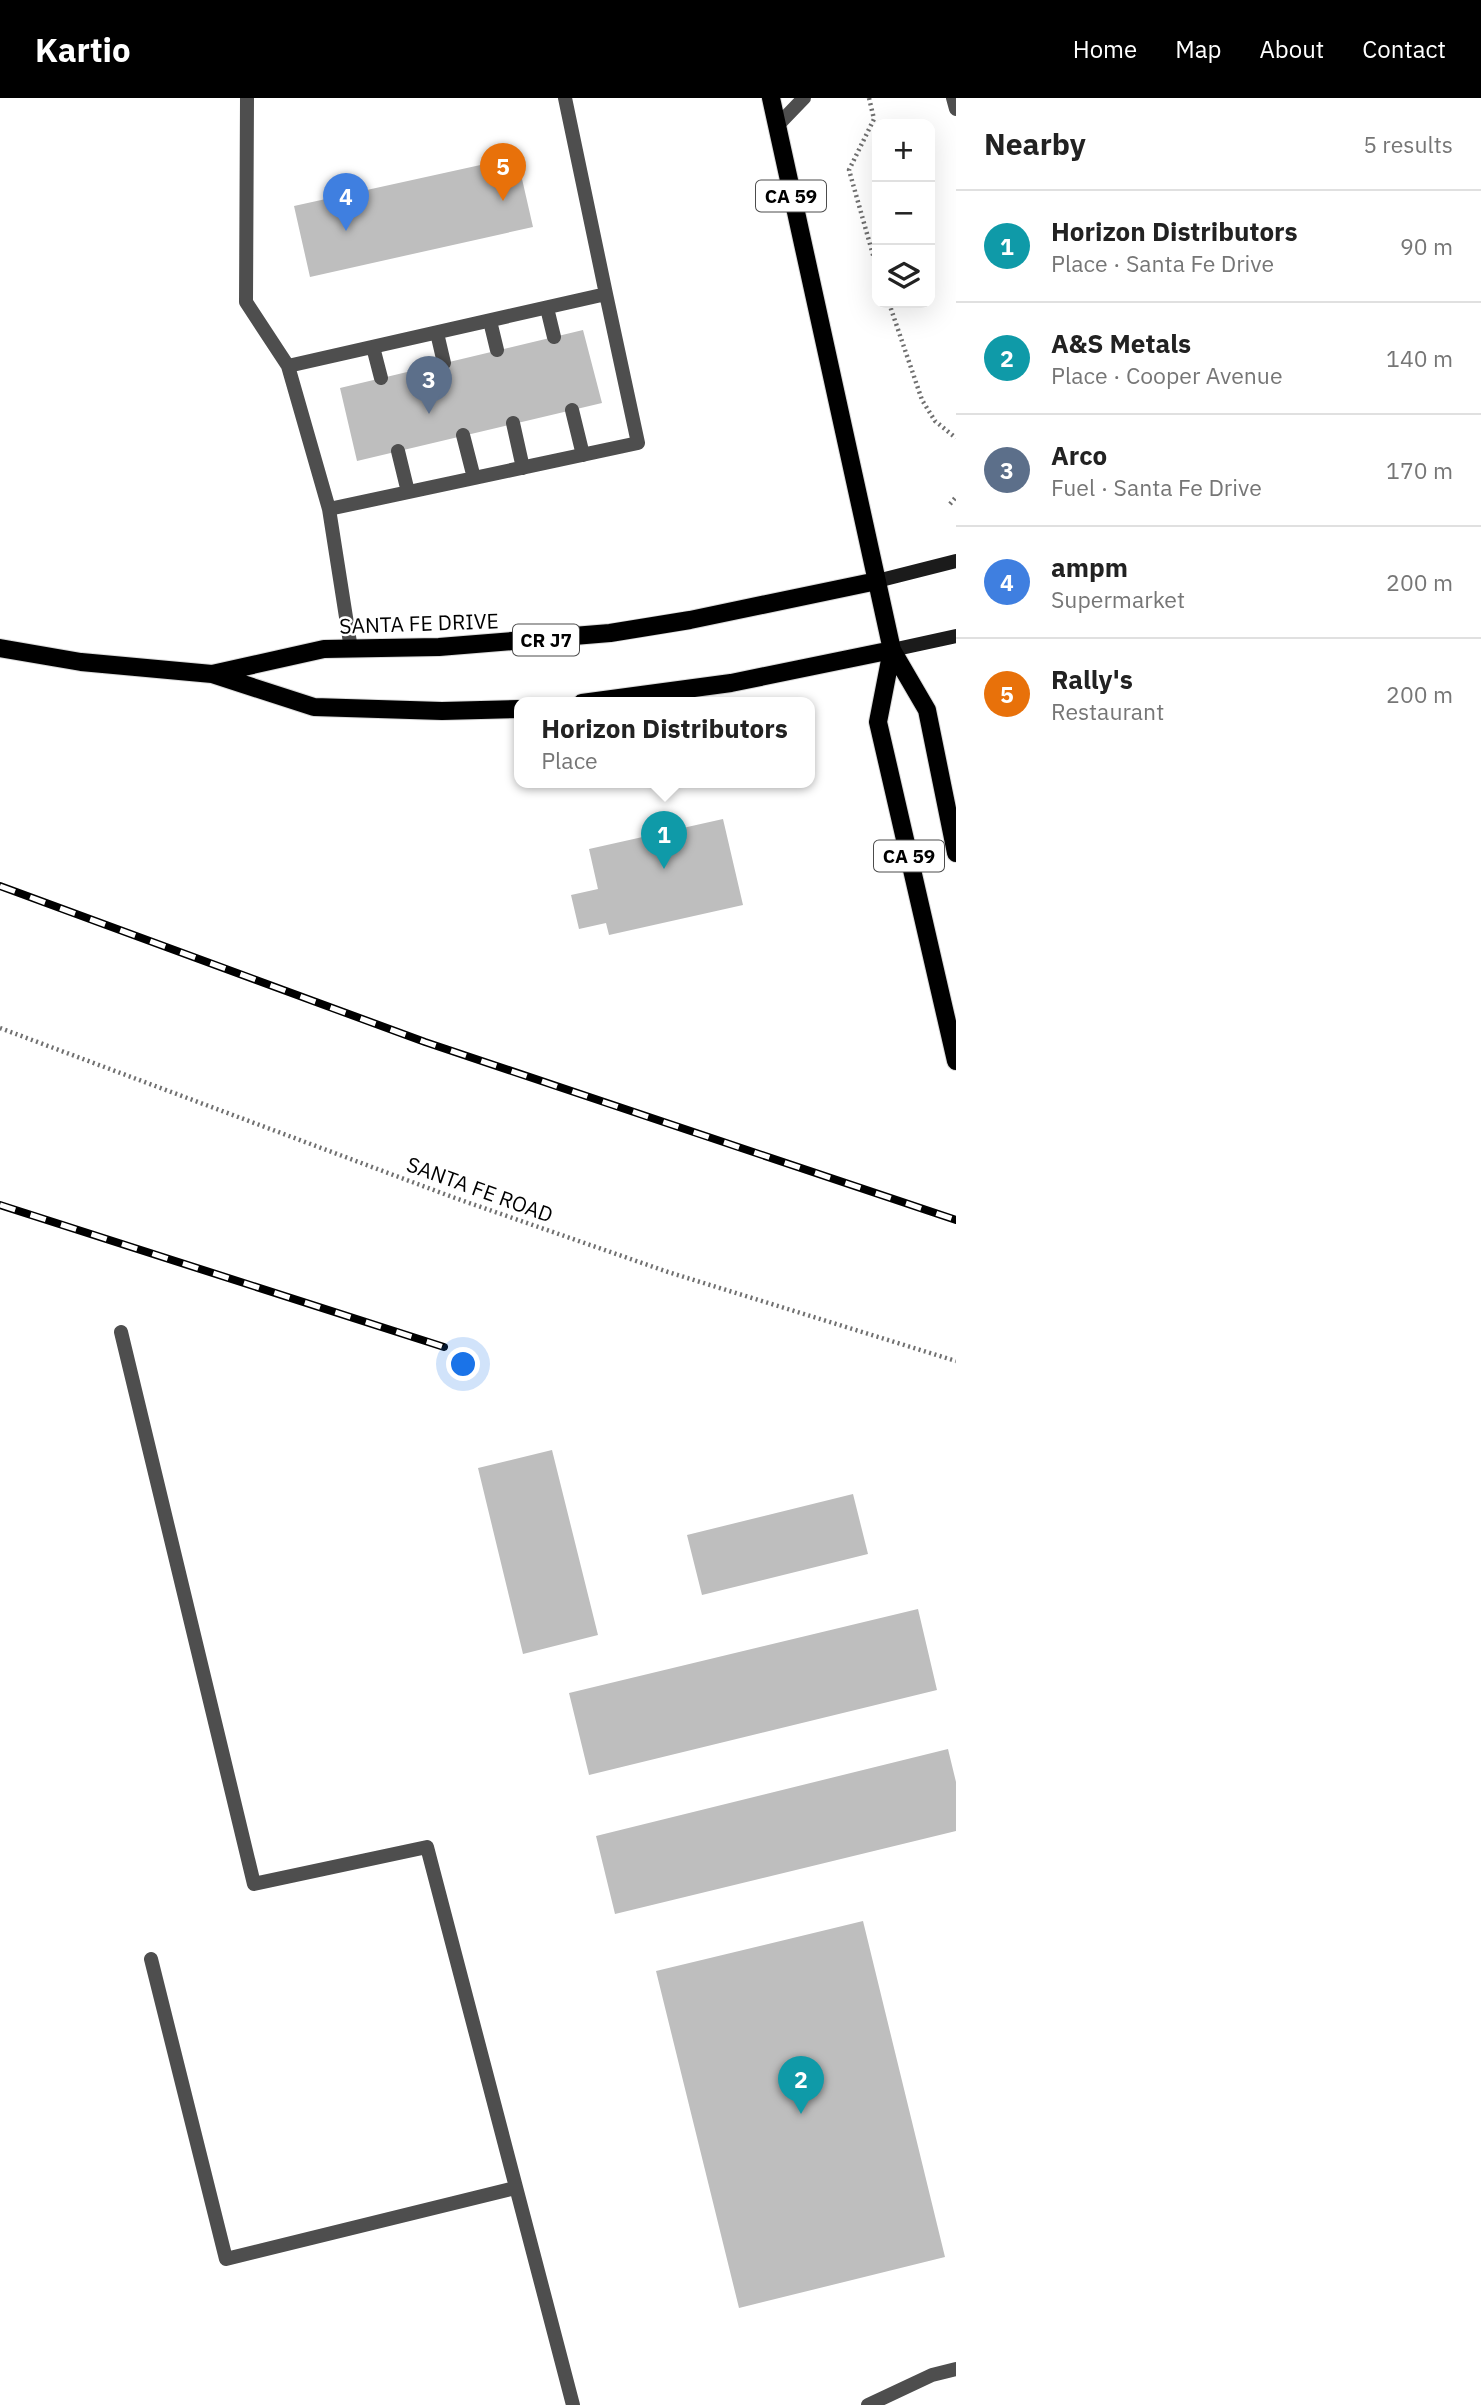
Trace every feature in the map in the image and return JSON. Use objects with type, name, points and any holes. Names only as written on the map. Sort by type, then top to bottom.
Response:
[{"type":"main road","name":"CA 59","points":[[768,99],[777,126],[817,321],[892,650],[926,710],[956,853]]},
{"type":"main road","points":[[877,581],[956,561]]},
{"type":"main road","name":"SANTA FE DRIVE","points":[[212,674],[324,649],[501,643],[610,633],[691,620],[877,581]]},
{"type":"main road","points":[[627,697],[731,683],[956,636]]},
{"type":"main road","name":"SANTA FE DRIVE","points":[[0,648],[81,662],[212,674],[314,707],[442,711],[514,709]]},
{"type":"main road","name":"CA 59","points":[[892,650],[878,722],[956,1061]]},
{"type":"street","points":[[247,98],[246,302],[288,366],[328,509],[351,649]]},
{"type":"street","points":[[328,509],[638,443],[565,98]]},
{"type":"street","points":[[777,126],[804,98]]},
{"type":"street","points":[[953,98],[956,109]]},
{"type":"street","points":[[288,366],[606,294]]},
{"type":"street","points":[[547,308],[554,337]]},
{"type":"street","points":[[490,321],[497,350]]},
{"type":"street","points":[[437,333],[444,363]]},
{"type":"street","points":[[373,347],[381,378]]},
{"type":"street","points":[[572,410],[583,455]]},
{"type":"street","points":[[513,424],[523,468]]},
{"type":"street","points":[[463,435],[474,478]]},
{"type":"street","points":[[398,451],[408,492]]},
{"type":"street","points":[[121,1332],[254,1884],[427,1847],[573,2405]]},
{"type":"street","points":[[151,1959],[226,2259],[515,2188]]},
{"type":"street","points":[[868,2405],[932,2375],[956,2369]]},
{"type":"path","points":[[869,98],[874,119],[849,170],[872,251]]},
{"type":"path","points":[[891,308],[922,400],[935,421],[956,438]]},
{"type":"path","points":[[950,504],[956,497]]},
{"type":"path","name":"SANTA FE ROAD","points":[[0,1028],[468,1202],[668,1272],[956,1361]]},
{"type":"building","points":[[517,157],[533,227],[310,277],[294,206]]},
{"type":"building","points":[[583,330],[602,403],[357,461],[340,388]]},
{"type":"building","points":[[723,819],[743,905],[609,935],[606,923],[579,929],[571,895],[598,889],[589,849]]},
{"type":"building","points":[[552,1450],[598,1635],[523,1654],[478,1468]]},
{"type":"building","points":[[853,1494],[868,1554],[702,1595],[687,1535]]},
{"type":"building","points":[[918,1609],[937,1690],[589,1775],[569,1693]]},
{"type":"building","points":[[948,1749],[956,1782],[956,1831],[615,1914],[596,1836]]},
{"type":"building","points":[[863,1921],[945,2257],[739,2308],[656,1971]]},
{"type":"railway","points":[[0,886],[425,1042],[956,1220]]},
{"type":"railway","points":[[0,1205],[444,1347]]},
{"type":"place","name":"Rally's","points":[[503,201]]},
{"type":"place","name":"ampm","points":[[346,231]]},
{"type":"place","name":"Arco","points":[[429,414]]},
{"type":"place","name":"Horizon Distributors","points":[[664,869]]},
{"type":"place","name":"A&S Metals","points":[[801,2114]]}]
